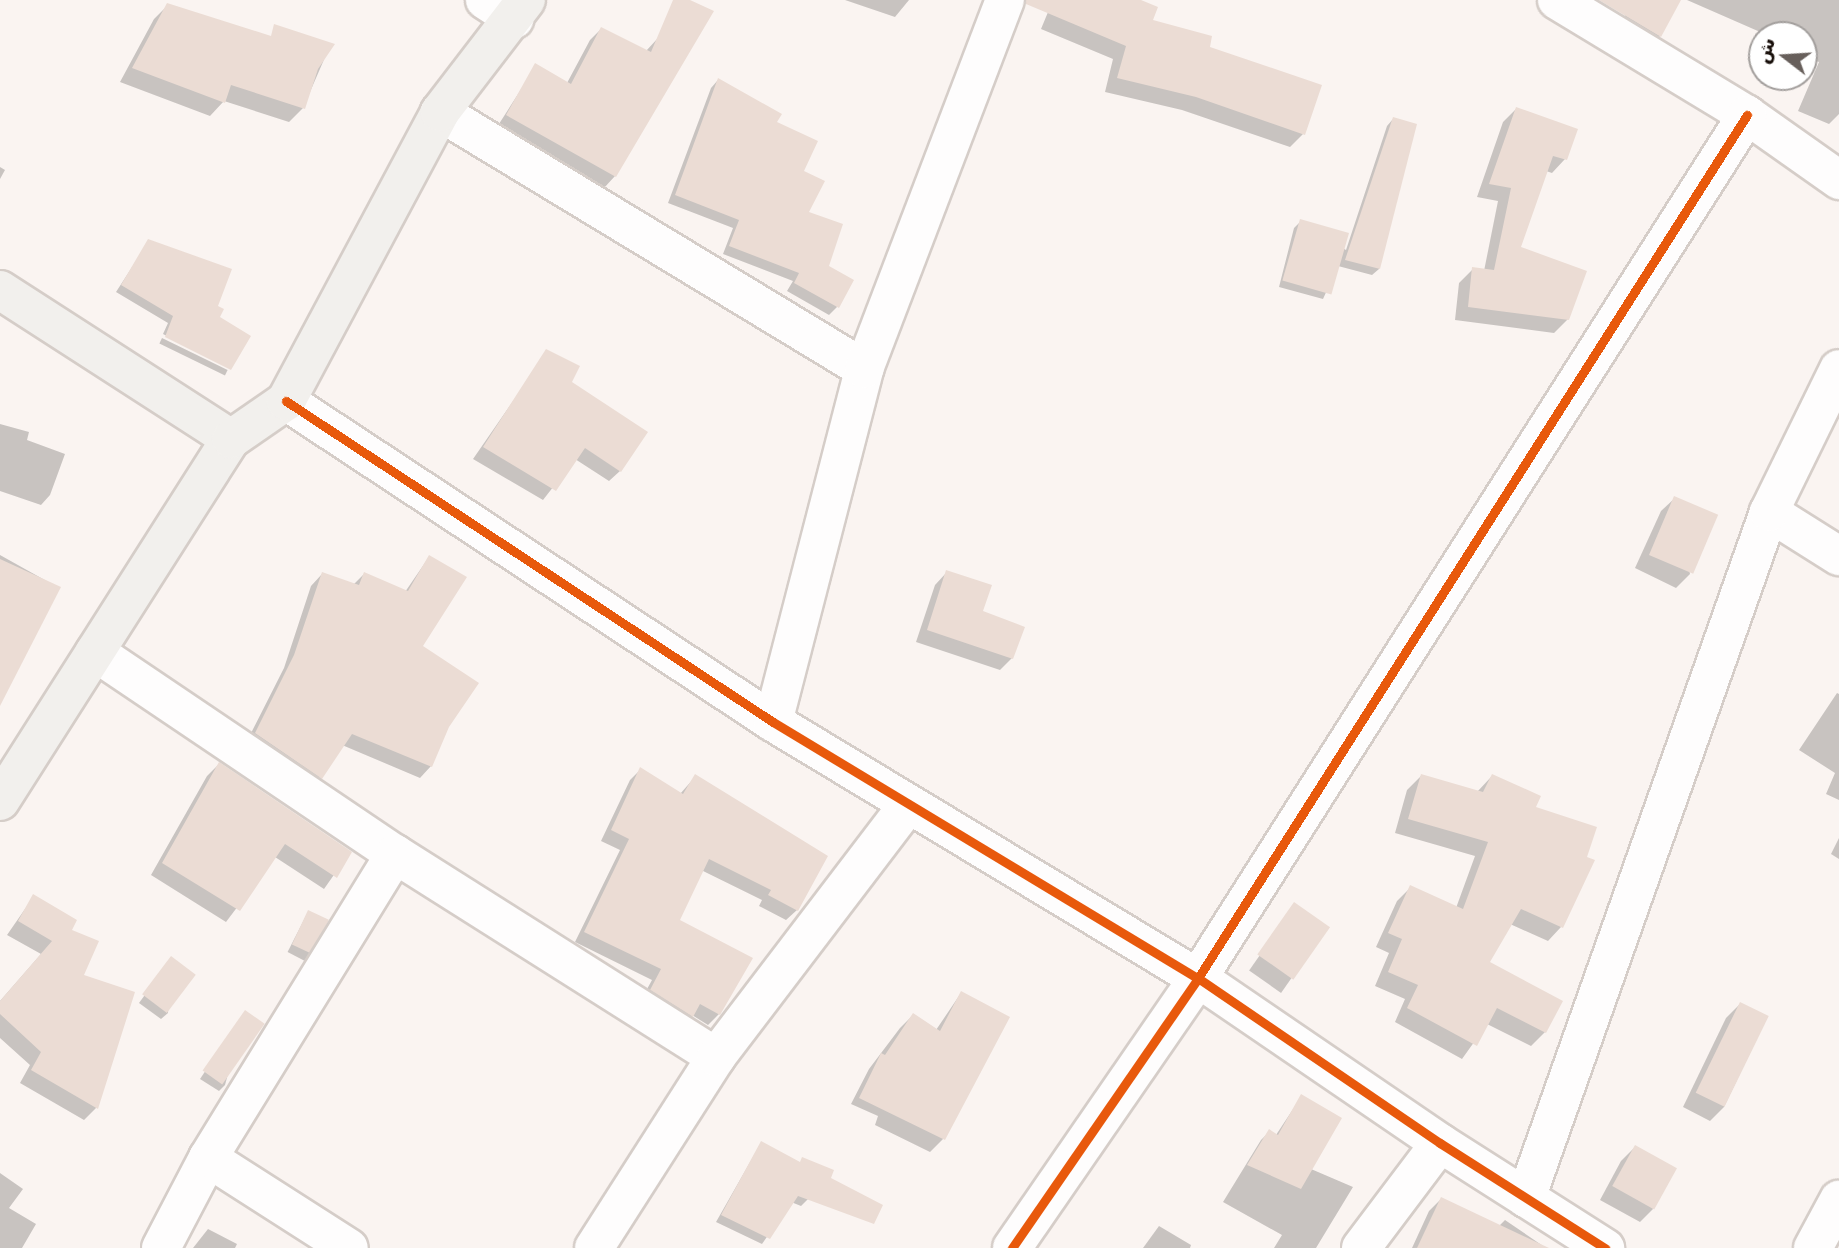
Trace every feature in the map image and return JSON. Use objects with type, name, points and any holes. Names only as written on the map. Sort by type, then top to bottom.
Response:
[{"type":"street","points":[[774,722],[864,369],[1005,0]]},
{"type":"street","points":[[1557,0],[1747,115],[1839,180]]},
{"type":"street","points":[[0,801],[231,439],[286,401],[440,112],[508,6]]},
{"type":"street","points":[[440,112],[864,369]]},
{"type":"street","points":[[1012,1248],[1198,978],[1747,115]]},
{"type":"street","points":[[0,290],[231,439]]},
{"type":"street","points":[[1526,1198],[1769,512],[1839,369]]},
{"type":"street","points":[[286,401],[774,722],[907,806],[1198,978],[1440,1143],[1605,1248]]},
{"type":"street","points":[[1769,512],[1839,556]]},
{"type":"street","points":[[95,652],[395,854],[716,1057]]},
{"type":"street","points":[[594,1248],[716,1057],[907,806]]},
{"type":"street","points":[[161,1248],[208,1158],[395,854]]},
{"type":"street","points":[[1361,1248],[1440,1143]]},
{"type":"street","points":[[208,1158],[349,1248]]},
{"type":"street","points":[[1812,1248],[1839,1199]]},
{"type":"building","points":[[673,0],[690,0],[714,11],[616,177],[506,115],[535,63],[571,84],[601,27],[651,52]]},
{"type":"building","points":[[1026,0],[1141,0],[1158,7],[1153,20],[1212,36],[1210,47],[1322,85],[1305,135],[1196,97],[1117,78],[1126,46],[1026,4]]},
{"type":"building","points":[[1599,0],[1681,0],[1661,37]]},
{"type":"building","points":[[167,3],[271,36],[274,24],[335,44],[318,69],[305,109],[231,85],[225,103],[132,68]]},
{"type":"building","points":[[718,78],[782,114],[777,122],[818,141],[804,171],[825,181],[809,212],[843,224],[829,266],[854,280],[839,308],[794,283],[799,273],[729,246],[739,220],[675,195]]},
{"type":"building","points":[[1516,107],[1578,129],[1567,160],[1553,156],[1521,247],[1587,271],[1569,320],[1468,307],[1472,267],[1494,270],[1511,188],[1489,184]]},
{"type":"building","points":[[1393,117],[1417,124],[1380,269],[1345,260]]},
{"type":"building","points":[[1300,219],[1349,233],[1331,295],[1282,281]]},
{"type":"building","points":[[148,239],[232,269],[218,306],[224,309],[220,317],[251,336],[231,370],[165,337],[173,316],[121,285]]},
{"type":"building","points":[[546,349],[580,366],[572,382],[648,432],[621,472],[585,448],[556,491],[483,447]]},
{"type":"building","points":[[1674,496],[1718,515],[1693,574],[1649,555]]},
{"type":"building","points":[[429,555],[467,577],[423,646],[479,683],[449,727],[432,767],[352,734],[322,779],[255,733],[294,655],[322,572],[359,585],[364,572],[408,591]]},
{"type":"building","points":[[0,559],[61,587],[0,706]]},
{"type":"building","points":[[946,570],[992,585],[983,611],[1025,627],[1013,659],[927,630]]},
{"type":"building","points":[[219,762],[352,852],[337,878],[285,844],[240,911],[162,863]]},
{"type":"building","points":[[640,767],[683,794],[695,774],[828,856],[798,911],[768,895],[771,890],[709,859],[680,920],[753,958],[720,1015],[700,1004],[693,1017],[650,990],[661,969],[584,932],[629,839],[611,830]]},
{"type":"building","points":[[1421,774],[1483,792],[1492,774],[1541,796],[1536,807],[1597,827],[1587,857],[1595,860],[1563,928],[1521,909],[1490,962],[1563,1001],[1546,1033],[1497,1008],[1477,1046],[1407,1008],[1418,985],[1388,972],[1402,939],[1388,933],[1410,885],[1463,909],[1488,842],[1408,819]]},
{"type":"building","points":[[33,894],[77,920],[72,930],[99,941],[84,975],[135,992],[98,1109],[31,1070],[41,1052],[0,1014],[0,1001],[52,941],[18,921]]},
{"type":"building","points":[[1294,902],[1330,927],[1293,980],[1257,954]]},
{"type":"building","points":[[308,910],[329,920],[313,954],[292,944]]},
{"type":"building","points":[[171,956],[196,975],[167,1013],[142,994]]},
{"type":"building","points":[[961,991],[1010,1017],[945,1140],[859,1098],[881,1053],[885,1055],[913,1013],[940,1031]]},
{"type":"building","points":[[1740,1002],[1769,1016],[1724,1107],[1696,1093]]},
{"type":"building","points":[[245,1010],[265,1024],[222,1084],[203,1071]]},
{"type":"building","points":[[1301,1094],[1342,1118],[1301,1189],[1247,1165],[1269,1129],[1278,1135]]},
{"type":"building","points":[[761,1141],[800,1162],[802,1157],[834,1170],[831,1178],[883,1205],[874,1224],[798,1196],[770,1239],[721,1215]]},
{"type":"building","points":[[1635,1145],[1677,1168],[1654,1209],[1612,1186]]},
{"type":"building","points":[[1441,1197],[1549,1248],[1417,1248]]},
{"type":"cycle path","points":[[1012,1248],[1198,978],[1747,115]]},
{"type":"cycle path","points":[[286,401],[773,722],[1198,978],[1440,1143],[1605,1248]]}]
